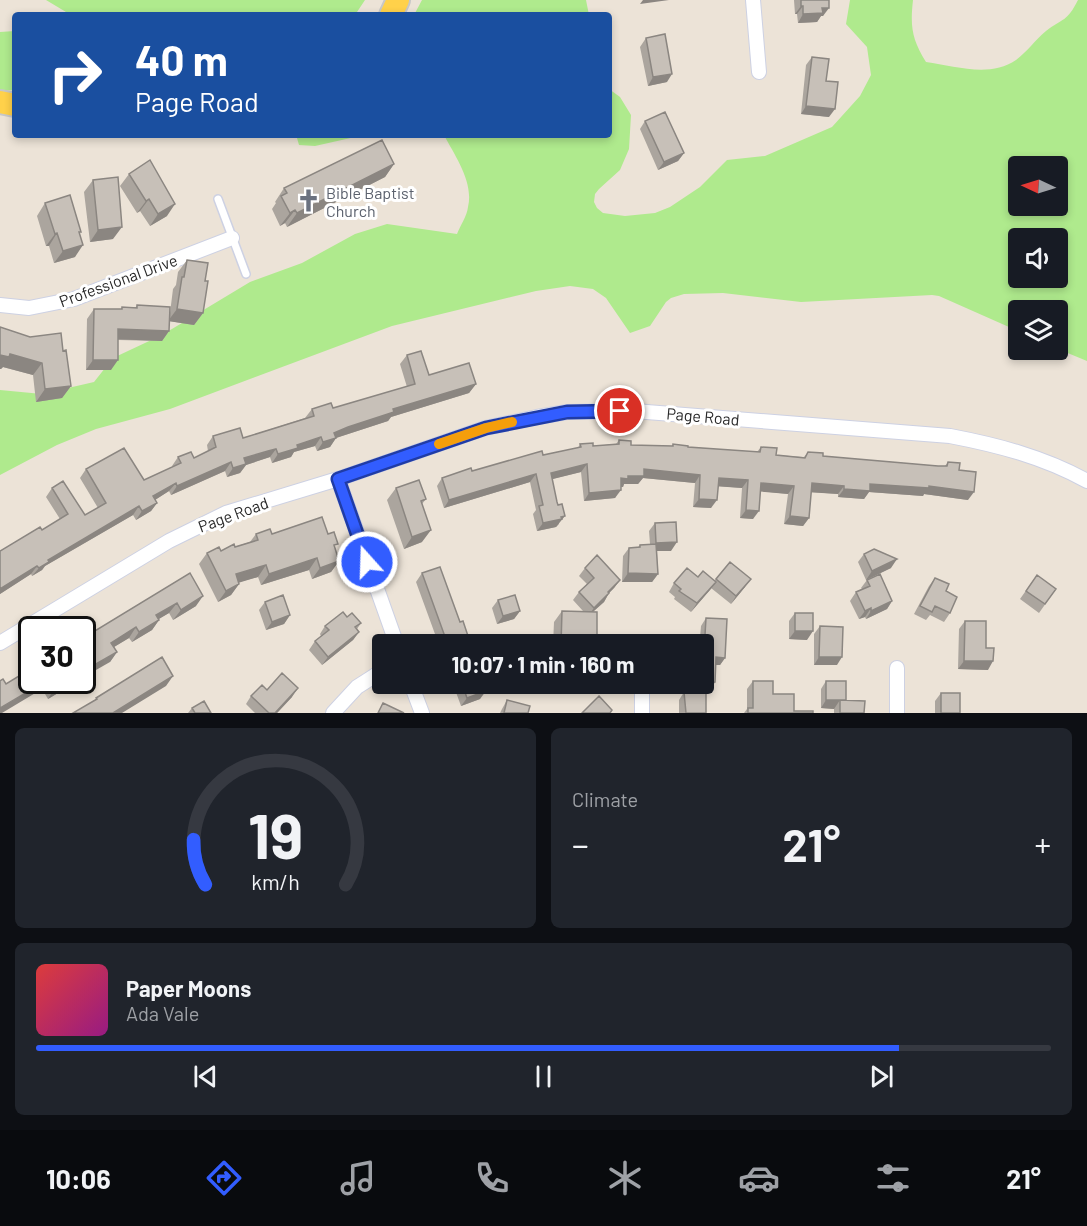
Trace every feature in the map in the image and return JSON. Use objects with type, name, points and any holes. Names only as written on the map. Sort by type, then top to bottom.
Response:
[{"type":"street","points":[[753,0],[759,72]]},
{"type":"street","name":"Professional Drive","points":[[0,305],[29,308],[74,299],[232,238]]},
{"type":"street","name":"Page Road","points":[[0,643],[198,526],[226,513],[338,479],[486,428],[567,412],[634,411],[950,436],[1034,457],[1064,468],[1087,481]]},
{"type":"street","points":[[338,479],[393,634]]},
{"type":"street","points":[[897,668],[897,713]]},
{"type":"street","points":[[333,713],[357,687],[372,677]]},
{"type":"street","points":[[415,694],[422,713]]},
{"type":"street","points":[[642,694],[642,713]]},
{"type":"lane","points":[[218,199],[246,274]]},
{"type":"green space","points":[[46,0],[365,0],[357,12],[66,12]]},
{"type":"green space","points":[[422,0],[586,0],[588,12],[416,12]]},
{"type":"green space","points":[[850,0],[913,0],[913,32],[926,62],[984,70],[1016,60],[1046,31],[1068,16],[1078,0],[1087,0],[1087,361],[1068,353],[1068,300],[1008,300],[1008,327],[932,295],[801,302],[723,293],[684,294],[666,302],[650,326],[630,333],[606,298],[593,289],[570,286],[536,291],[392,326],[170,409],[96,429],[57,445],[0,475],[0,390],[42,394],[94,382],[113,358],[162,335],[250,282],[302,263],[355,234],[387,224],[457,234],[467,210],[468,188],[462,170],[446,138],[612,138],[612,91],[620,97],[631,115],[629,149],[620,170],[599,189],[595,194],[594,202],[603,213],[625,216],[655,213],[670,207],[700,187],[727,160],[765,156],[832,127],[860,96],[871,75],[867,47],[846,24]]},
{"type":"green space","points":[[12,31],[12,90],[0,91],[0,32]]},
{"type":"green space","points":[[297,138],[351,138],[315,146],[299,145]]},
{"type":"building","points":[[801,0],[829,0],[829,8],[822,8],[823,13],[803,14]]},
{"type":"building","points":[[665,34],[672,74],[653,77],[646,38]]},
{"type":"building","points":[[812,57],[829,59],[826,81],[838,82],[835,109],[806,106]]},
{"type":"building","points":[[665,112],[684,153],[664,162],[645,121]]},
{"type":"building","points":[[382,140],[394,164],[297,213],[295,210],[290,213],[281,196],[287,193],[284,188]]},
{"type":"building","points":[[150,160],[175,204],[158,214],[149,199],[146,201],[129,174]]},
{"type":"building","points":[[118,177],[122,227],[98,230],[93,180]]},
{"type":"building","points":[[70,195],[83,245],[63,251],[45,203]]},
{"type":"building","points":[[187,260],[208,263],[203,313],[177,309]]},
{"type":"building","points":[[137,305],[170,307],[169,331],[118,329],[118,360],[93,360],[94,309],[137,308]]},
{"type":"building","points":[[0,327],[30,337],[61,333],[71,386],[45,389],[42,363],[10,354],[9,357],[0,355]]},
{"type":"building","points":[[421,351],[429,375],[469,363],[476,384],[393,409],[394,412],[334,433],[336,438],[323,442],[321,437],[278,454],[276,449],[268,451],[244,458],[246,464],[233,468],[231,462],[177,486],[176,483],[153,496],[157,503],[142,511],[139,506],[48,560],[49,562],[39,568],[37,566],[0,589],[0,551],[40,527],[42,530],[68,514],[52,488],[63,481],[85,515],[106,503],[86,469],[124,448],[144,480],[181,463],[178,457],[191,452],[194,458],[216,447],[213,436],[240,428],[243,438],[314,416],[312,409],[331,403],[333,408],[415,384],[407,355]]},
{"type":"building","points":[[619,440],[631,441],[631,445],[673,446],[673,444],[760,452],[761,447],[777,448],[776,455],[805,458],[808,452],[823,453],[823,456],[938,466],[947,466],[948,462],[960,463],[959,470],[976,472],[974,492],[929,486],[929,488],[870,484],[870,491],[812,483],[809,518],[790,516],[794,486],[761,483],[759,511],[746,510],[748,480],[719,478],[717,500],[699,499],[700,475],[644,469],[644,476],[621,478],[621,490],[589,493],[587,464],[551,473],[557,502],[558,505],[562,504],[565,516],[561,517],[562,519],[543,523],[539,506],[543,505],[536,474],[449,500],[442,478],[471,468],[472,471],[542,451],[543,455],[581,447],[580,444],[593,443],[593,446],[619,444]]},
{"type":"building","points":[[419,480],[426,499],[421,501],[431,530],[412,537],[396,488]]},
{"type":"building","points":[[322,517],[328,534],[334,532],[338,544],[334,545],[339,561],[320,568],[317,558],[269,574],[266,565],[236,574],[239,584],[226,591],[207,553],[219,547],[221,551],[234,544],[235,547],[258,540],[256,534],[270,529],[272,534]]},
{"type":"building","points":[[676,522],[677,542],[656,543],[655,523]]},
{"type":"building","points":[[656,544],[658,574],[628,573],[629,548]]},
{"type":"building","points":[[874,549],[897,559],[872,571],[864,554]]},
{"type":"building","points":[[597,555],[620,580],[594,608],[579,592],[594,578],[585,568]]},
{"type":"building","points":[[730,562],[751,579],[736,596],[716,579]]},
{"type":"building","points":[[440,567],[460,622],[463,621],[467,634],[444,634],[422,573]]},
{"type":"building","points":[[687,568],[698,577],[703,571],[716,582],[697,603],[679,591],[681,589],[674,583]]},
{"type":"building","points":[[190,573],[203,596],[181,610],[177,603],[156,615],[159,620],[139,632],[136,627],[111,643],[117,652],[96,664],[96,630]]},
{"type":"building","points":[[880,574],[892,601],[871,611],[871,608],[865,611],[856,592],[870,586],[867,580]]},
{"type":"building","points":[[1037,575],[1056,589],[1045,604],[1026,591]]},
{"type":"building","points":[[935,578],[949,584],[946,591],[957,597],[950,613],[935,606],[932,612],[920,606]]},
{"type":"building","points":[[283,595],[290,615],[272,622],[265,602]]},
{"type":"building","points":[[515,595],[520,611],[503,616],[498,600]]},
{"type":"building","points":[[562,611],[597,612],[597,634],[561,634]]},
{"type":"building","points":[[343,612],[347,617],[352,613],[361,623],[355,627],[359,632],[328,657],[315,641],[329,630],[325,626]]},
{"type":"building","points":[[795,613],[813,613],[813,631],[795,631]]},
{"type":"building","points":[[706,618],[727,619],[725,658],[716,657],[715,682],[714,634],[705,634]]},
{"type":"building","points":[[965,621],[986,621],[986,648],[994,648],[993,661],[964,661]]},
{"type":"building","points":[[820,626],[843,627],[842,657],[819,657]]},
{"type":"building","points":[[162,657],[173,676],[113,713],[73,713],[97,699]]},
{"type":"building","points":[[282,673],[298,688],[275,713],[269,713],[251,696],[262,685],[267,690]]},
{"type":"building","points":[[18,677],[18,694],[24,694],[0,708],[0,681],[3,679],[6,684]]},
{"type":"building","points":[[753,681],[773,681],[773,694],[794,694],[794,711],[813,711],[813,713],[748,713],[748,708],[753,708]]},
{"type":"building","points":[[826,681],[846,681],[846,700],[826,700]]},
{"type":"building","points":[[941,693],[960,693],[960,713],[941,713]]},
{"type":"building","points":[[466,694],[478,694],[467,698]]},
{"type":"building","points":[[684,694],[706,694],[706,713],[686,713]]},
{"type":"building","points":[[599,696],[612,710],[610,713],[582,713]]},
{"type":"building","points":[[507,700],[530,706],[528,713],[504,713]]},
{"type":"building","points":[[840,700],[865,701],[864,713],[840,713]]},
{"type":"building","points":[[204,701],[211,713],[195,713],[192,708]]},
{"type":"building","points":[[383,703],[404,713],[378,713]]},
{"type":"slow traffic","points":[[439,444],[512,422]]},
{"type":"place","name":"Bible Baptist Church","points":[[308,201]]},
{"type":"route","points":[[367,562],[338,479],[486,428],[567,412],[620,411]]}]
